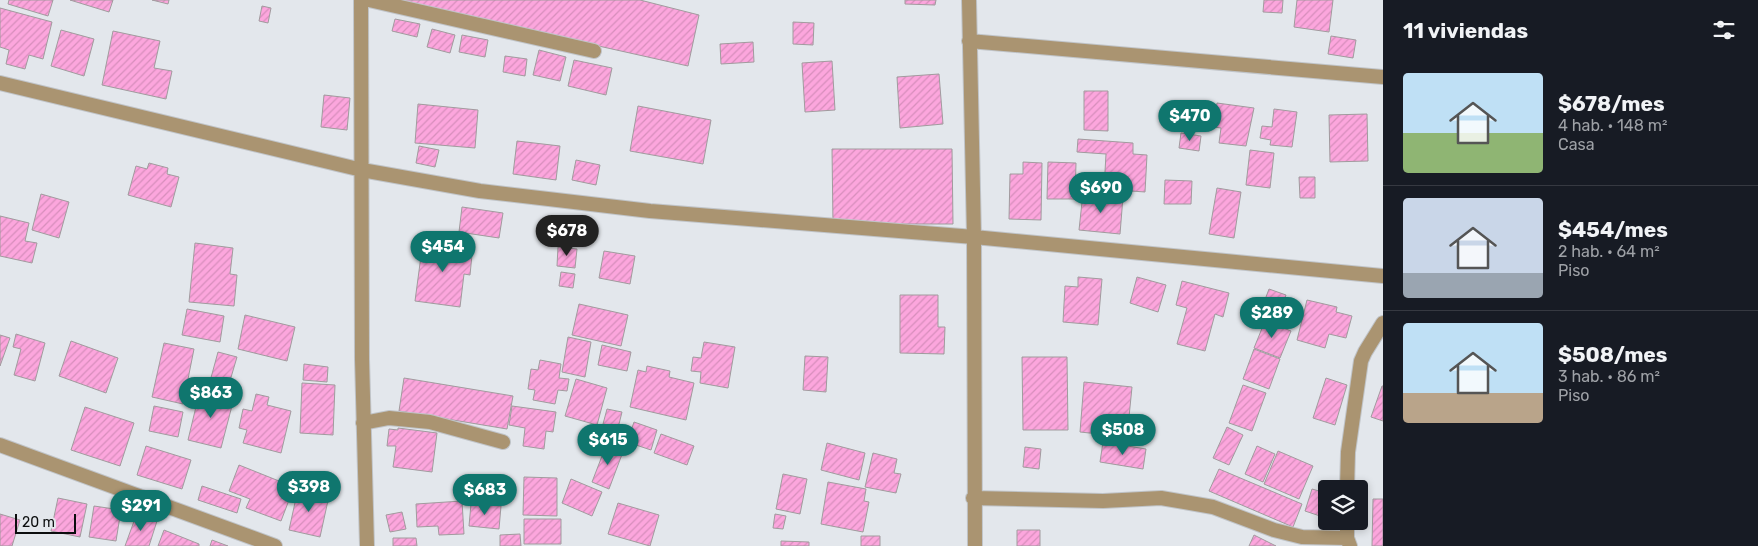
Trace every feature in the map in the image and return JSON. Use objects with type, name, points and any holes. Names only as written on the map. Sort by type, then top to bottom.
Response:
[{"type":"street","points":[[361,0],[363,423],[366,546]]},
{"type":"street","points":[[369,0],[594,52]]},
{"type":"street","points":[[969,0],[974,237],[973,498],[975,546]]},
{"type":"street","points":[[969,41],[1383,77]]},
{"type":"street","points":[[0,83],[362,170],[480,191],[640,210],[974,237],[1383,276]]},
{"type":"street","points":[[1347,480],[1348,452],[1361,362],[1383,323]]},
{"type":"street","points":[[363,423],[389,418],[430,422],[503,442]]},
{"type":"street","points":[[0,445],[275,546]]},
{"type":"street","points":[[973,498],[1103,501],[1161,498],[1213,508],[1274,530],[1302,537],[1348,542]]},
{"type":"building","points":[[9,0],[53,0],[48,16],[8,4]]},
{"type":"building","points":[[70,0],[113,0],[109,12]]},
{"type":"building","points":[[152,0],[169,0],[168,4]]},
{"type":"building","points":[[393,0],[640,0],[699,15],[688,66]]},
{"type":"building","points":[[905,0],[936,0],[935,5],[905,4]]},
{"type":"building","points":[[1264,0],[1283,0],[1282,13],[1263,12]]},
{"type":"building","points":[[1297,0],[1333,0],[1329,32],[1294,27]]},
{"type":"building","points":[[262,6],[271,8],[268,23],[259,21]]},
{"type":"building","points":[[0,8],[52,22],[43,59],[29,55],[25,69],[6,64],[9,50],[0,47]]},
{"type":"building","points":[[395,19],[420,24],[417,37],[392,31]]},
{"type":"building","points":[[793,22],[814,23],[813,45],[793,44]]},
{"type":"building","points":[[432,29],[455,35],[450,53],[427,47]]},
{"type":"building","points":[[61,30],[94,39],[84,76],[51,66]]},
{"type":"building","points":[[113,31],[160,41],[154,68],[172,71],[166,99],[102,85]]},
{"type":"building","points":[[462,35],[488,40],[485,57],[459,52]]},
{"type":"building","points":[[1331,36],[1356,40],[1353,58],[1328,54]]},
{"type":"building","points":[[753,42],[754,62],[721,64],[720,44]]},
{"type":"building","points":[[539,50],[566,57],[560,81],[533,75]]},
{"type":"building","points":[[505,56],[527,59],[525,76],[503,72]]},
{"type":"building","points":[[574,60],[612,68],[606,95],[568,86]]},
{"type":"building","points":[[832,61],[835,110],[805,112],[802,63]]},
{"type":"building","points":[[939,74],[943,124],[900,128],[897,77]]},
{"type":"building","points":[[1084,91],[1108,91],[1108,131],[1084,130]]},
{"type":"building","points":[[324,95],[350,98],[347,130],[321,127]]},
{"type":"building","points":[[1217,103],[1254,108],[1246,146],[1219,143],[1221,128],[1214,127]]},
{"type":"building","points":[[418,104],[478,110],[475,148],[415,143]]},
{"type":"building","points":[[638,106],[711,120],[703,164],[630,151]]},
{"type":"building","points":[[1274,109],[1297,112],[1292,147],[1270,145],[1271,140],[1260,138],[1262,126],[1272,127]]},
{"type":"building","points":[[1367,114],[1368,161],[1330,162],[1329,115]]},
{"type":"building","points":[[1181,133],[1201,136],[1199,151],[1179,148]]},
{"type":"building","points":[[1078,139],[1133,143],[1133,154],[1147,155],[1145,192],[1104,189],[1106,154],[1077,152]]},
{"type":"building","points":[[517,141],[560,146],[556,180],[513,174]]},
{"type":"building","points":[[419,146],[439,150],[435,167],[416,163]]},
{"type":"building","points":[[832,149],[952,149],[953,224],[833,224]]},
{"type":"building","points":[[1250,150],[1274,153],[1270,188],[1246,185]]},
{"type":"building","points":[[576,160],[600,165],[596,185],[572,180]]},
{"type":"building","points":[[1023,162],[1042,163],[1041,220],[1009,219],[1010,174],[1023,174]]},
{"type":"building","points":[[1048,162],[1076,163],[1075,199],[1047,199]]},
{"type":"building","points":[[149,163],[168,168],[167,174],[179,177],[171,207],[128,195],[136,166],[147,169]]},
{"type":"building","points":[[1299,177],[1315,177],[1315,198],[1300,198]]},
{"type":"building","points":[[1165,180],[1192,181],[1191,204],[1164,204]]},
{"type":"building","points":[[1217,188],[1241,192],[1234,238],[1209,234]]},
{"type":"building","points":[[1083,193],[1123,197],[1120,234],[1079,230]]},
{"type":"building","points":[[41,194],[69,202],[59,238],[32,230]]},
{"type":"building","points":[[462,207],[503,213],[499,238],[459,232]]},
{"type":"building","points":[[0,216],[29,223],[25,241],[37,243],[32,263],[0,256]]},
{"type":"building","points":[[427,239],[473,245],[470,275],[464,274],[460,307],[415,301],[421,256],[425,256]]},
{"type":"building","points":[[195,243],[233,248],[230,274],[237,275],[234,306],[189,302]]},
{"type":"building","points":[[558,247],[577,249],[575,268],[557,266]]},
{"type":"building","points":[[604,251],[635,256],[630,284],[599,278]]},
{"type":"building","points":[[561,272],[575,274],[573,288],[559,286]]},
{"type":"building","points":[[1078,277],[1102,279],[1098,325],[1063,322],[1065,286],[1078,287]]},
{"type":"building","points":[[1137,277],[1166,285],[1158,312],[1130,303]]},
{"type":"building","points":[[1182,281],[1229,293],[1223,317],[1215,314],[1205,351],[1177,344],[1187,308],[1176,305]]},
{"type":"building","points":[[1269,289],[1286,295],[1277,320],[1260,313]]},
{"type":"building","points":[[900,295],[938,295],[938,327],[945,327],[944,354],[900,353]]},
{"type":"building","points":[[1307,300],[1337,307],[1336,312],[1352,316],[1346,338],[1329,334],[1325,348],[1297,340]]},
{"type":"building","points":[[579,304],[628,315],[621,346],[572,335]]},
{"type":"building","points":[[187,309],[224,316],[220,342],[182,335]]},
{"type":"building","points":[[245,315],[295,327],[287,361],[238,349]]},
{"type":"building","points":[[1265,321],[1291,331],[1280,358],[1254,348]]},
{"type":"building","points":[[16,334],[45,343],[35,381],[14,375],[21,349],[13,347]]},
{"type":"building","points":[[0,335],[10,338],[0,366]]},
{"type":"building","points":[[568,337],[591,342],[585,377],[562,372]]},
{"type":"building","points":[[71,341],[118,358],[106,393],[59,376]]},
{"type":"building","points":[[704,342],[735,347],[728,388],[700,383],[701,372],[691,371],[693,357],[701,358]]},
{"type":"building","points":[[164,343],[194,349],[183,404],[152,397]]},
{"type":"building","points":[[602,345],[631,352],[627,371],[598,365]]},
{"type":"building","points":[[1254,349],[1280,359],[1269,389],[1243,379]]},
{"type":"building","points":[[218,352],[237,357],[227,391],[209,385]]},
{"type":"building","points":[[805,356],[828,357],[826,392],[803,390]]},
{"type":"building","points":[[1022,357],[1067,357],[1068,430],[1023,430]]},
{"type":"building","points":[[540,360],[561,364],[559,378],[569,379],[567,391],[558,390],[555,404],[533,400],[535,390],[528,389],[531,369],[538,370]]},
{"type":"building","points":[[304,364],[328,367],[327,382],[303,380]]},
{"type":"building","points":[[647,366],[670,371],[669,377],[694,383],[686,420],[630,407],[638,370],[646,372]]},
{"type":"building","points":[[404,378],[513,396],[507,429],[399,411]]},
{"type":"building","points":[[1326,378],[1347,385],[1335,425],[1313,418]]},
{"type":"building","points":[[576,379],[607,388],[597,425],[565,416]]},
{"type":"building","points":[[1084,382],[1132,387],[1127,437],[1080,432]]},
{"type":"building","points":[[302,383],[335,385],[333,435],[300,433]]},
{"type":"building","points":[[1243,385],[1266,393],[1252,431],[1229,423]]},
{"type":"building","points":[[1383,386],[1383,421],[1371,417]]},
{"type":"building","points":[[200,390],[234,398],[221,448],[188,440]]},
{"type":"building","points":[[256,394],[269,397],[267,405],[291,411],[281,453],[243,443],[247,430],[239,428],[243,409],[252,411]]},
{"type":"building","points":[[154,406],[183,412],[178,437],[149,431]]},
{"type":"building","points":[[512,406],[556,412],[553,432],[546,431],[544,449],[523,446],[525,428],[509,425]]},
{"type":"building","points":[[85,407],[134,423],[120,466],[71,450]]},
{"type":"building","points":[[607,409],[622,412],[618,428],[603,424]]},
{"type":"building","points":[[634,422],[657,430],[651,450],[627,442]]},
{"type":"building","points":[[1227,427],[1243,435],[1229,465],[1213,458]]},
{"type":"building","points":[[398,428],[437,433],[432,472],[393,467],[396,446],[387,446],[389,429],[398,430]]},
{"type":"building","points":[[661,434],[694,446],[687,465],[654,453]]},
{"type":"building","points":[[1103,442],[1146,449],[1143,469],[1100,462]]},
{"type":"building","points":[[607,443],[624,449],[609,489],[592,482]]},
{"type":"building","points":[[827,443],[865,453],[859,480],[821,470]]},
{"type":"building","points":[[146,446],[191,460],[182,489],[137,475]]},
{"type":"building","points":[[1257,446],[1275,454],[1263,482],[1245,474]]},
{"type":"building","points":[[1025,447],[1041,449],[1039,469],[1023,467]]},
{"type":"building","points":[[1278,451],[1313,466],[1299,499],[1264,484]]},
{"type":"building","points":[[873,453],[897,459],[894,473],[901,474],[896,493],[865,487]]},
{"type":"building","points":[[239,465],[294,487],[281,521],[246,508],[250,499],[229,491]]},
{"type":"building","points":[[1219,469],[1302,504],[1293,527],[1209,491]]},
{"type":"building","points":[[783,474],[807,479],[800,514],[776,509]]},
{"type":"building","points":[[524,477],[557,478],[557,516],[523,515]]},
{"type":"building","points":[[571,479],[602,492],[592,516],[562,503]]},
{"type":"building","points":[[828,482],[866,489],[864,501],[869,502],[863,532],[821,524]]},
{"type":"building","points":[[202,486],[241,499],[237,513],[198,500]]},
{"type":"building","points":[[298,489],[329,496],[320,537],[289,530]]},
{"type":"building","points":[[1312,489],[1318,491],[1318,515],[1305,511]]},
{"type":"building","points":[[58,498],[87,504],[80,537],[51,531]]},
{"type":"building","points":[[1373,499],[1383,499],[1383,546],[1372,546]]},
{"type":"building","points":[[462,501],[464,534],[439,535],[438,526],[417,527],[416,504]]},
{"type":"building","points":[[618,503],[659,515],[650,546],[608,534]]},
{"type":"building","points":[[471,504],[501,506],[499,529],[469,526]]},
{"type":"building","points":[[94,506],[121,510],[116,541],[89,537]]},
{"type":"building","points":[[402,512],[406,529],[390,532],[386,515]]},
{"type":"building","points":[[137,513],[157,521],[149,546],[125,546]]},
{"type":"building","points":[[0,514],[20,520],[12,546],[0,546]]},
{"type":"building","points":[[775,514],[786,516],[783,529],[773,528]]},
{"type":"building","points":[[524,519],[561,519],[561,544],[524,544]]},
{"type":"building","points":[[164,530],[199,544],[199,546],[158,546]]},
{"type":"building","points":[[1017,530],[1040,530],[1040,546],[1017,546]]},
{"type":"building","points":[[520,534],[521,546],[500,546],[500,535]]},
{"type":"building","points":[[1254,535],[1276,546],[1249,546]]},
{"type":"building","points":[[861,536],[880,536],[880,546],[861,546]]},
{"type":"building","points":[[393,538],[416,538],[417,546],[393,546]]},
{"type":"building","points":[[212,540],[228,546],[210,546]]},
{"type":"building","points":[[781,541],[809,542],[809,546],[781,546]]}]
